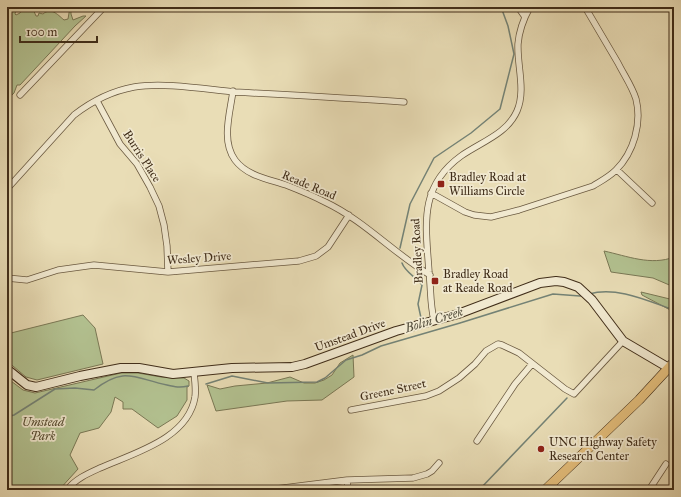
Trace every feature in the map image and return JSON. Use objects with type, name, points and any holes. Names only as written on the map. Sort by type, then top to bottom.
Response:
[{"type":"main road","points":[[545,490],[672,367]]},
{"type":"street","points":[[20,95],[104,7]]},
{"type":"street","points":[[518,7],[525,17]]},
{"type":"street","name":"Bradley Road","points":[[434,320],[426,218],[428,203],[444,171],[462,156],[498,133],[511,121],[517,112],[521,93],[518,44],[525,17],[530,7]]},
{"type":"street","points":[[432,193],[465,212],[474,215],[491,217],[519,210],[593,186],[617,170],[629,152],[636,134],[638,117],[636,99],[628,80],[585,7]]},
{"type":"street","points":[[7,189],[74,115],[84,107],[111,92],[136,86],[174,86],[233,92],[404,102]]},
{"type":"street","name":"Reade Road","points":[[233,92],[228,129],[229,143],[235,159],[244,168],[255,175],[286,185],[318,199],[349,215],[430,275]]},
{"type":"street","name":"Burris Place","points":[[97,101],[120,144],[137,164],[159,206],[167,246],[168,272]]},
{"type":"street","points":[[617,170],[652,203]]},
{"type":"street","name":"Wesley Drive","points":[[7,278],[27,280],[58,270],[94,264],[168,272],[299,261],[316,256],[328,247],[349,215]]},
{"type":"street","name":"Umstead Drive","points":[[7,369],[27,385],[36,387],[121,368],[139,368],[173,374],[232,368],[292,367],[306,364],[359,344],[434,320],[458,314],[540,283],[556,281],[572,284],[578,287],[592,300],[623,341],[672,367]]},
{"type":"street","name":"Greene Street","points":[[351,410],[426,396],[439,391],[459,378],[476,364],[486,351],[498,344],[519,353],[565,389],[574,394],[623,341]]},
{"type":"street","points":[[478,441],[515,384],[532,364]]},
{"type":"street","points":[[67,490],[70,486],[87,474],[163,441],[175,432],[188,416],[194,403],[196,389],[194,373]]},
{"type":"street","points":[[267,490],[348,480],[412,478],[432,471],[439,463]]},
{"type":"street","points":[[649,490],[666,464]]},
{"type":"street","points":[[348,480],[348,490]]},
{"type":"green space","points":[[7,7],[11,7],[16,10],[16,15],[20,13],[24,7],[30,7],[33,9],[36,16],[38,16],[39,13],[43,14],[51,11],[64,20],[68,19],[71,7],[73,20],[86,16],[20,85],[17,85],[14,93],[7,100]]},
{"type":"green space","points":[[604,251],[639,259],[657,261],[674,257],[674,287],[653,278],[611,272]]},
{"type":"green space","points":[[641,292],[674,300],[674,312],[642,295]]},
{"type":"green space","name":"Umstead Park","points":[[83,315],[95,328],[103,364],[37,380],[26,377],[7,361],[7,334]]},
{"type":"green space","points":[[353,355],[354,377],[322,400],[287,401],[216,411],[207,385],[220,389],[267,383],[290,377],[304,383],[315,383],[332,375],[340,363]]},
{"type":"green space","name":"Umstead Park","points":[[121,373],[138,373],[161,377],[184,378],[189,381],[189,386],[187,387],[187,400],[177,416],[158,428],[132,409],[123,409],[123,402],[115,397],[111,412],[99,428],[80,433],[70,455],[78,469],[59,490],[7,490],[7,378],[23,390],[35,393]]},
{"type":"waterway","points":[[400,248],[410,204],[434,158],[471,133],[500,109],[514,54],[508,26],[501,7]]},
{"type":"waterway","points":[[402,263],[403,266],[422,285],[418,304],[421,318]]},
{"type":"waterway","name":"Bolin Creek","points":[[589,294],[600,292],[621,293],[674,310]]},
{"type":"waterway","name":"Bolin Creek","points":[[206,384],[232,376],[268,383],[317,382],[325,378],[346,360],[362,355],[381,346],[553,294],[584,295]]},
{"type":"waterway","name":"Bolin Creek","points":[[7,417],[14,415],[55,389],[75,388],[94,390],[113,378],[122,376],[137,377],[175,387],[188,386]]},
{"type":"waterway","points":[[479,490],[567,398]]},
{"type":"place","name":"Bradley Road at Williams Circle","points":[[441,184]]},
{"type":"place","name":"Bradley Road at Reade Road","points":[[435,281]]},
{"type":"place","name":"UNC Highway Safety Research Center","points":[[541,449]]}]
